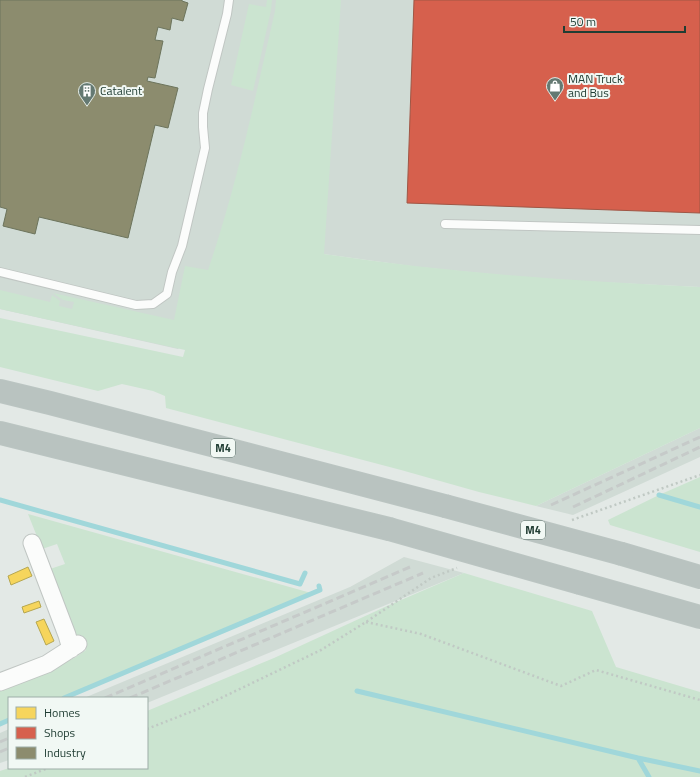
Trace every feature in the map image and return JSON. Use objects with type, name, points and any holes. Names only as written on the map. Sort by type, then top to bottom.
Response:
[{"type":"highway","name":"M4","points":[[0,391],[445,506],[622,554],[700,577]]},
{"type":"highway","points":[[0,433],[390,529],[700,617]]},
{"type":"street","points":[[0,682],[46,664],[75,647],[59,613],[32,542]]},
{"type":"lane","points":[[0,272],[136,305],[153,304],[166,294],[172,272],[182,246],[201,169],[205,148],[203,113],[229,0]]},
{"type":"lane","points":[[445,224],[700,230]]},
{"type":"path","points":[[570,521],[700,474]]},
{"type":"path","points":[[148,729],[198,709],[321,650],[366,622],[431,578],[461,566]]},
{"type":"path","points":[[366,622],[421,634],[561,686],[596,670],[700,700]]},
{"type":"path","points":[[25,777],[45,769]]},
{"type":"shaded area","points":[[0,0],[700,0],[700,287],[521,277],[418,267],[280,248],[178,349],[0,309]]},
{"type":"shaded area","points":[[700,428],[700,457],[573,515],[536,506]]},
{"type":"shaded area","points":[[404,557],[464,573],[148,703],[148,697],[86,697],[350,587]]},
{"type":"shaded area","points":[[8,729],[8,760],[0,763],[0,733]]},
{"type":"green space","points":[[267,0],[272,0],[271,10],[253,91],[231,85],[249,4],[266,7]]},
{"type":"green space","points":[[276,0],[341,0],[324,254],[371,261],[465,271],[606,282],[700,287],[700,428],[536,506],[166,408],[165,396],[153,391],[122,384],[98,391],[0,367],[0,318],[183,357],[185,350],[0,309],[0,290],[50,302],[52,295],[60,301],[59,306],[72,309],[74,302],[63,300],[53,293],[174,320],[185,266],[208,270],[228,206],[245,141],[275,11]]},
{"type":"green space","points":[[700,477],[700,552],[610,525],[608,520]]},
{"type":"green space","points":[[28,514],[311,593],[66,697],[8,697],[8,720],[0,724],[0,688],[30,680],[76,657],[86,650],[79,636],[72,636],[47,570],[65,564],[57,544],[42,549]]},
{"type":"green space","points":[[464,573],[592,611],[616,667],[700,692],[700,777],[0,777],[0,771],[8,768],[148,769],[148,711],[274,658],[387,606]]},
{"type":"building: Homes","points":[[28,567],[32,576],[11,585],[8,576]]},
{"type":"building: Homes","points":[[39,601],[41,607],[24,613],[22,607]]},
{"type":"building: Homes","points":[[44,619],[54,641],[46,645],[36,622]]},
{"type":"building: Shops","name":"MAN Truck and Bus","points":[[414,0],[700,0],[700,213],[407,203]]},
{"type":"building: Industry","name":"Catalent","points":[[0,0],[182,0],[188,3],[183,21],[172,18],[170,30],[158,27],[155,40],[163,41],[155,78],[148,77],[147,81],[178,88],[168,128],[155,125],[128,238],[39,217],[35,234],[3,226],[7,209],[0,207]]},
{"type":"waterway","points":[[659,495],[700,507]]},
{"type":"waterway","points":[[0,500],[300,584],[305,573]]},
{"type":"waterway","points":[[66,697],[320,590],[319,586]]},
{"type":"waterway","points":[[357,691],[638,758],[700,771]]},
{"type":"waterway","points":[[0,724],[8,720]]},
{"type":"waterway","points":[[638,758],[649,777]]},
{"type":"railway","points":[[551,505],[700,437]]},
{"type":"railway","points":[[573,507],[700,447]]},
{"type":"railway","points":[[107,697],[410,567]]},
{"type":"railway","points":[[132,697],[423,573]]},
{"type":"railway","points":[[0,742],[8,738]]},
{"type":"railway","points":[[0,752],[8,748]]},
{"type":"place","name":"MAN Truck and Bus","points":[[555,101]]},
{"type":"place","name":"Catalent","points":[[87,106]]}]
